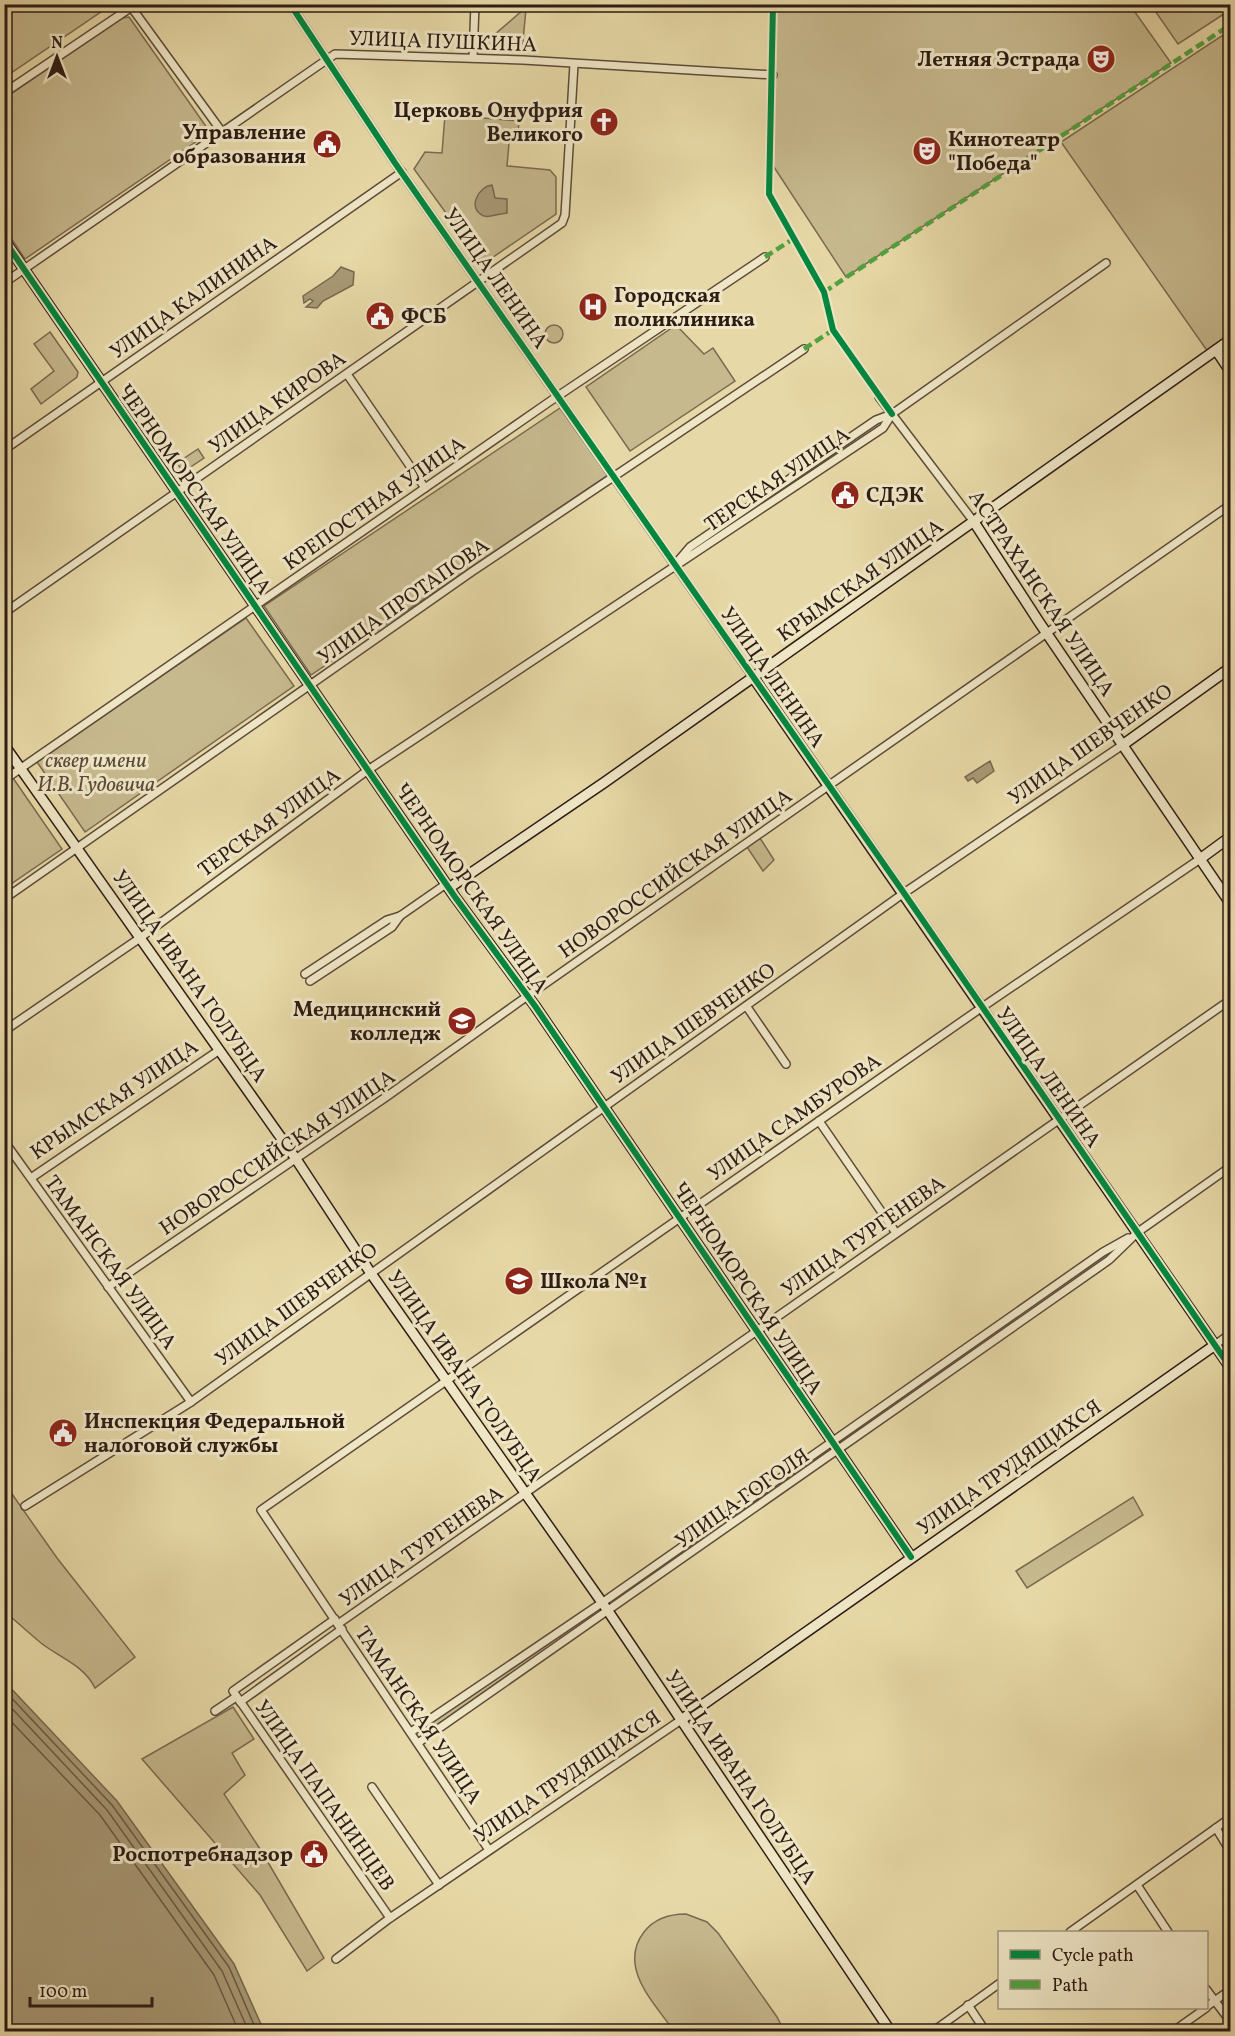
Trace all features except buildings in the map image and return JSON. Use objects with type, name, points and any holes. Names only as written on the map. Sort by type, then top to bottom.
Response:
[{"type":"street","name":"УЛИЦА ЛЕНИНА","points":[[290,4],[402,172],[904,893],[1230,1367]]},
{"type":"street","points":[[474,58],[475,4]]},
{"type":"street","points":[[4,93],[132,6],[222,132]]},
{"type":"street","name":"УЛИЦА ПУШКИНА","points":[[4,283],[327,57],[342,52],[773,75]]},
{"type":"street","name":"УЛИЦА КИРОВА","points":[[4,613],[561,223],[565,215],[574,64]]},
{"type":"street","name":"УЛИЦА КАЛИНИНА","points":[[4,450],[402,172]]},
{"type":"street","name":"ЧЕРНОМОРСКАЯ УЛИЦА","points":[[4,240],[448,886],[528,996],[911,1557]]},
{"type":"street","name":"КРЕПОСТНАЯ УЛИЦА","points":[[4,780],[424,488],[765,257]]},
{"type":"street","name":"ТЕРСКАЯ УЛИЦА","points":[[4,1030],[140,938],[368,770],[675,564],[690,547],[876,420],[892,414],[1106,263]]},
{"type":"street","name":"КРЫМСКАЯ УЛИЦА","points":[[305,974],[387,920],[400,916],[448,886],[605,782],[1230,340]]},
{"type":"street","name":"УЛИЦА ПРОТАПОВА","points":[[4,899],[311,684],[804,349]]},
{"type":"street","points":[[1216,350],[1230,371]]},
{"type":"street","points":[[347,374],[424,488]]},
{"type":"street","name":"АСТРАХАНСКАЯ УЛИЦА","points":[[879,397],[974,522],[1230,903]]},
{"type":"street","name":"НОВОРОССИЙСКАЯ УЛИЦА","points":[[108,1287],[296,1159],[1230,506]]},
{"type":"street","name":"УЛИЦА ШЕВЧЕНКО","points":[[25,1506],[191,1402],[370,1272],[605,1108],[904,893],[1124,744],[1230,668]]},
{"type":"street","name":"УЛИЦА ИВАНА ГОЛУБЦА","points":[[4,745],[79,847],[218,1051],[296,1159],[370,1272],[608,1611],[891,2031]]},
{"type":"street","name":"УЛИЦА САМБУРОВА","points":[[261,1510],[1230,837]]},
{"type":"street","points":[[310,981],[392,927],[400,916]]},
{"type":"street","name":"УЛИЦА ТУРГЕНЕВА","points":[[215,1711],[1230,1000]]},
{"type":"street","points":[[747,1007],[786,1064]]},
{"type":"street","name":"КРЫМСКАЯ УЛИЦА","points":[[31,1178],[218,1051]]},
{"type":"street","points":[[819,1121],[896,1233]]},
{"type":"street","name":"ТАМАНСКАЯ УЛИЦА","points":[[4,1141],[191,1402]]},
{"type":"street","name":"УЛИЦА ГОГОЛЯ","points":[[411,1732],[602,1603],[832,1440],[1230,1167]]},
{"type":"street","name":"УЛИЦА ГОГОЛЯ","points":[[418,1743],[839,1451],[1108,1260],[1138,1232]]},
{"type":"street","name":"УЛИЦА ТРУДЯЩИХСЯ","points":[[336,1959],[390,1918],[681,1720],[1230,1334]]},
{"type":"street","name":"ТАМАНСКАЯ УЛИЦА","points":[[261,1510],[489,1850]]},
{"type":"street","name":"УЛИЦА ТУРГЕНЕВА","points":[[236,1696],[338,1624]]},
{"type":"street","name":"УЛИЦА ПАПАНИНЦЕВ","points":[[236,1696],[390,1918]]},
{"type":"street","points":[[372,1787],[439,1885]]},
{"type":"street","points":[[1071,1931],[1230,1818]]},
{"type":"street","points":[[1216,1828],[1230,1851]]},
{"type":"street","points":[[1137,1885],[1167,1931]]},
{"type":"street","points":[[932,2031],[998,1984]]},
{"type":"street","points":[[1208,2006],[1230,1990]]},
{"type":"street","points":[[1208,1992],[1230,2021]]},
{"type":"street","points":[[968,2005],[986,2031]]},
{"type":"street","points":[[1172,2031],[1203,2009]]},
{"type":"green space","points":[[5,4],[111,4],[111,5],[5,77]]},
{"type":"green space","points":[[773,5],[1130,5],[1171,63],[846,277],[770,161]]},
{"type":"green space","points":[[1151,5],[1230,5],[1230,10],[1178,44]]},
{"type":"green space","points":[[526,9],[522,51],[485,49],[486,42]]},
{"type":"green space","points":[[129,17],[210,132],[25,259],[5,229],[5,98],[122,18]]},
{"type":"green space","points":[[1226,33],[1230,40],[1230,336],[1208,352],[1061,142]]},
{"type":"green space","points":[[445,115],[519,121],[518,133],[510,132],[507,166],[550,170],[556,177],[556,214],[483,264],[414,169],[425,152],[442,153]]},
{"type":"green space","points":[[554,325],[560,328],[563,334],[560,340],[554,343],[548,340],[545,334],[548,328]]},
{"type":"green space","points":[[676,325],[704,354],[713,348],[735,381],[630,451],[586,387]]},
{"type":"green space","points":[[50,332],[78,372],[77,377],[41,404],[31,389],[54,371],[34,344]]},
{"type":"green space","points":[[560,408],[608,475],[311,675],[264,606]]},
{"type":"green space","points":[[198,449],[204,458],[183,472],[177,463]]},
{"type":"green space","name":"сквер имени И.В. Гудовича","points":[[246,618],[294,686],[85,832],[37,762]]},
{"type":"green space","points":[[13,778],[62,849],[5,888],[5,783]]},
{"type":"green space","points":[[760,838],[774,860],[763,871],[747,847]]},
{"type":"green space","points":[[1105,1252],[1109,1257],[859,1434],[855,1428]]},
{"type":"green space","points":[[815,1455],[819,1461],[617,1603],[613,1597]]},
{"type":"green space","points":[[5,1484],[57,1558],[135,1657],[95,1688],[85,1673],[41,1643],[5,1612]]},
{"type":"green space","points":[[1133,1497],[1143,1515],[1027,1588],[1016,1571]]},
{"type":"green space","points":[[590,1613],[594,1619],[429,1732],[424,1726]]},
{"type":"green space","points":[[233,1707],[254,1739],[232,1753],[245,1775],[224,1794],[262,1852],[324,1958],[307,1971],[260,1895],[142,1759]]},
{"type":"green space","points":[[686,1914],[707,1922],[718,1933],[777,2017],[784,2031],[674,2031],[642,1984],[635,1958],[637,1945],[648,1927],[663,1918]]},
{"type":"water","points":[[492,185],[495,198],[507,199],[507,213],[484,216],[476,208],[476,198],[483,189]]},
{"type":"water","points":[[341,267],[354,272],[353,285],[323,301],[317,308],[306,307],[313,301],[310,299],[304,303],[303,296],[333,276]]},
{"type":"water","points":[[990,761],[994,771],[977,783],[973,778],[968,781],[965,777]]},
{"type":"water","points":[[4,1681],[117,1801],[234,1964],[264,2031],[5,2031]]},
{"type":"marked path","points":[[824,292],[1230,25]]},
{"type":"marked path","points":[[765,257],[793,239]]},
{"type":"marked path","points":[[804,349],[833,330]]},
{"type":"cycle path","points":[[290,4],[395,163],[904,893],[1230,1367]]},
{"type":"cycle path","points":[[773,4],[769,194],[824,292],[833,330],[892,414]]},
{"type":"cycle path","points":[[4,240],[455,897],[535,1006],[911,1557]]},
{"type":"place","name":"Летняя Эстрада","points":[[1101,59]]},
{"type":"place","name":"Церковь Онуфрия Великого","points":[[604,122]]},
{"type":"place","name":"Управление образования","points":[[327,144]]},
{"type":"place","name":"Кинотеатр \"Победа\"","points":[[927,151]]},
{"type":"place","name":"Городская поликлиника","points":[[593,307]]},
{"type":"place","name":"ФСБ","points":[[380,316]]},
{"type":"place","name":"СДЭК","points":[[845,495]]},
{"type":"place","name":"Медицинский колледж","points":[[462,1021]]},
{"type":"place","name":"Школа №1","points":[[519,1281]]},
{"type":"place","name":"Инспекция Федеральной налоговой службы","points":[[63,1433]]},
{"type":"place","name":"Роспотребнадзор","points":[[314,1854]]}]
